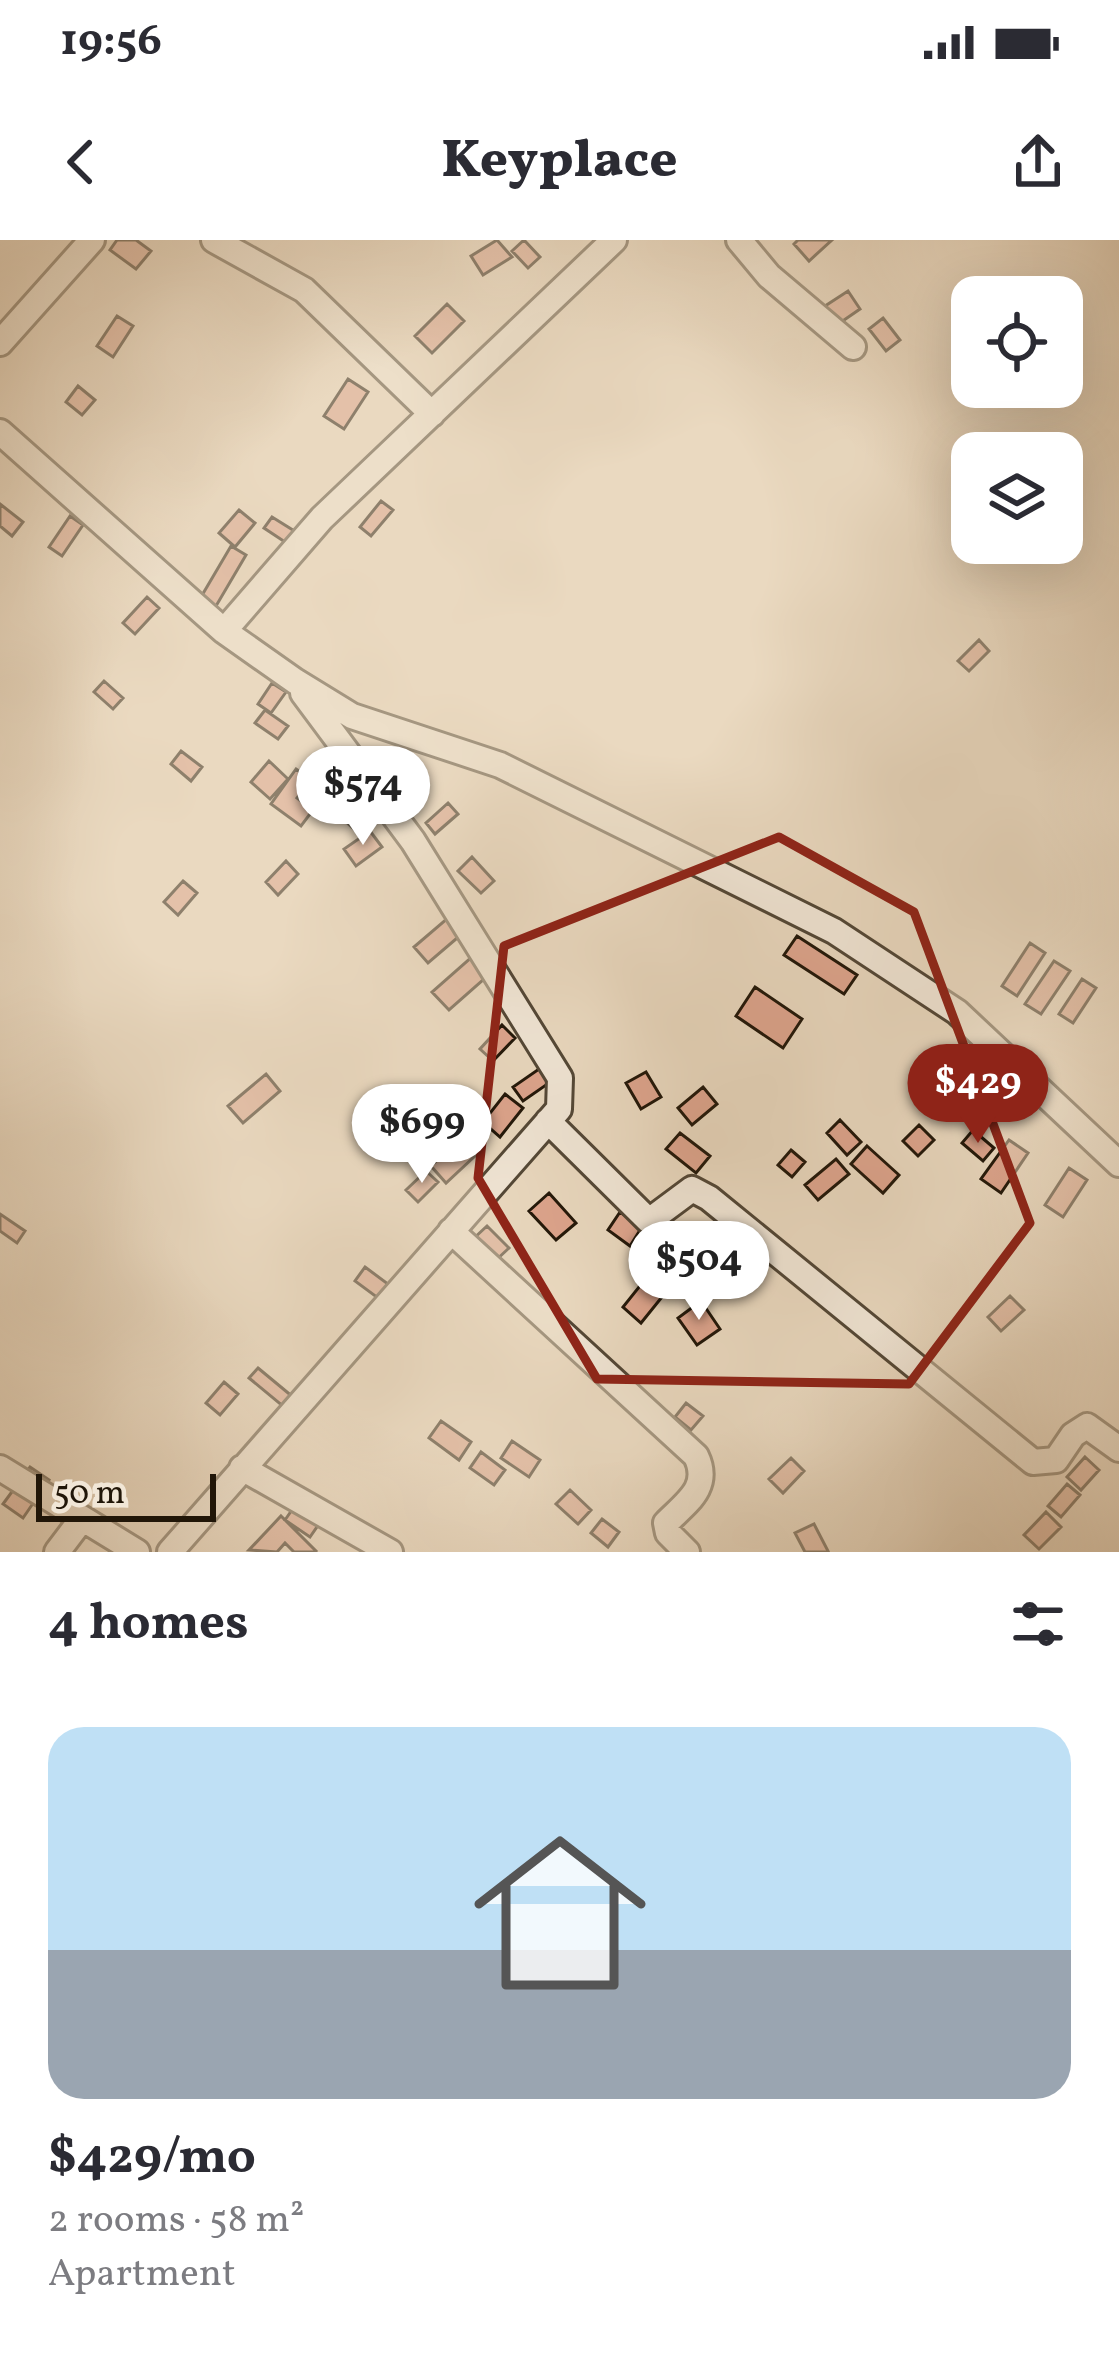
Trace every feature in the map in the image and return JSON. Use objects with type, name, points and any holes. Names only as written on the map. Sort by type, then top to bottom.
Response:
[{"type":"street","points":[[0,343],[92,240]]},
{"type":"street","points":[[214,240],[304,290],[432,414]]},
{"type":"street","points":[[224,631],[322,518],[614,240]]},
{"type":"street","points":[[739,240],[770,276],[853,347]]},
{"type":"street","points":[[0,432],[224,631],[295,681],[352,716],[500,765],[834,931],[957,1012],[1119,1165]]},
{"type":"street","points":[[170,1552],[548,1121],[563,1096],[560,1078],[413,841],[295,681]]},
{"type":"street","points":[[548,1121],[649,1221],[692,1189],[709,1198],[1033,1462],[1056,1460],[1087,1426],[1119,1448]]},
{"type":"street","points":[[451,1232],[696,1456],[704,1471],[701,1484],[666,1522],[668,1533],[687,1552]]},
{"type":"street","points":[[0,1468],[137,1552]]},
{"type":"street","points":[[242,1468],[390,1552]]},
{"type":"street","points":[[57,1552],[82,1519]]},
{"type":"highlighted area","points":[[779,837],[914,912],[1030,1223],[909,1384],[597,1379],[478,1178],[504,946]]},
{"type":"building","points":[[117,240],[136,240],[151,251],[136,269],[110,250]]},
{"type":"building","points":[[497,240],[512,257],[483,275],[471,256]]},
{"type":"building","points":[[524,240],[540,257],[528,268],[512,251]]},
{"type":"building","points":[[832,240],[809,261],[794,244]]},
{"type":"building","points":[[848,291],[860,309],[834,327],[822,308]]},
{"type":"building","points":[[447,304],[464,321],[432,353],[415,336]]},
{"type":"building","points":[[117,316],[133,326],[113,357],[97,346]]},
{"type":"building","points":[[883,318],[900,340],[886,351],[869,329]]},
{"type":"building","points":[[348,379],[368,392],[344,429],[324,416]]},
{"type":"building","points":[[78,386],[95,400],[82,415],[66,402]]},
{"type":"building","points":[[381,501],[393,510],[371,536],[360,527]]},
{"type":"building","points":[[0,504],[23,522],[12,536],[0,526]]},
{"type":"building","points":[[239,510],[255,523],[235,547],[219,533]]},
{"type":"building","points":[[70,516],[83,525],[62,556],[49,547]]},
{"type":"building","points":[[272,517],[296,532],[288,544],[264,528]]},
{"type":"building","points":[[231,546],[246,555],[216,606],[201,597]]},
{"type":"building","points":[[147,597],[159,608],[135,634],[123,623]]},
{"type":"building","points":[[979,640],[989,651],[969,671],[958,661]]},
{"type":"building","points":[[104,681],[123,698],[113,709],[94,692]]},
{"type":"building","points":[[272,683],[286,692],[271,713],[258,704]]},
{"type":"building","points":[[265,710],[288,726],[278,739],[255,723]]},
{"type":"building","points":[[181,751],[202,767],[191,781],[171,764]]},
{"type":"building","points":[[269,761],[288,779],[270,799],[251,782]]},
{"type":"building","points":[[296,769],[311,780],[297,798],[313,810],[301,826],[271,804]]},
{"type":"building","points":[[373,789],[386,802],[357,832],[343,819]]},
{"type":"building","points":[[448,803],[458,814],[435,834],[426,823]]},
{"type":"building","points":[[370,831],[382,847],[356,866],[344,849]]},
{"type":"building","points":[[472,857],[494,881],[481,893],[458,871]]},
{"type":"building","points":[[286,861],[298,874],[278,895],[266,882]]},
{"type":"building","points":[[183,881],[197,893],[178,915],[164,902]]},
{"type":"building","points":[[449,917],[463,933],[428,963],[414,947]]},
{"type":"building","points":[[797,936],[857,975],[844,994],[784,955]]},
{"type":"building","points":[[1030,943],[1045,953],[1017,996],[1002,986]]},
{"type":"building","points":[[474,955],[491,973],[449,1010],[432,992]]},
{"type":"building","points":[[1054,961],[1070,971],[1041,1014],[1025,1004]]},
{"type":"building","points":[[1082,979],[1096,988],[1073,1023],[1059,1014]]},
{"type":"building","points":[[755,987],[802,1019],[783,1048],[736,1016]]},
{"type":"building","points":[[502,1025],[515,1038],[493,1061],[480,1049]]},
{"type":"building","points":[[552,1060],[562,1074],[523,1101],[513,1087]]},
{"type":"building","points":[[646,1072],[661,1097],[641,1109],[626,1083]]},
{"type":"building","points":[[266,1074],[280,1091],[243,1123],[228,1106]]},
{"type":"building","points":[[703,1087],[717,1104],[692,1125],[678,1108]]},
{"type":"building","points":[[505,1094],[523,1108],[500,1137],[483,1122]]},
{"type":"building","points":[[840,1120],[861,1142],[847,1155],[827,1133]]},
{"type":"building","points":[[919,1125],[934,1140],[918,1156],[903,1141]]},
{"type":"building","points":[[973,1130],[994,1148],[983,1161],[962,1143]]},
{"type":"building","points":[[680,1133],[710,1156],[696,1173],[666,1149]]},
{"type":"building","points":[[459,1140],[475,1156],[446,1183],[431,1166]]},
{"type":"building","points":[[1009,1140],[1028,1153],[1001,1193],[981,1179]]},
{"type":"building","points":[[867,1146],[899,1175],[883,1193],[851,1164]]},
{"type":"building","points":[[791,1150],[805,1162],[792,1177],[778,1165]]},
{"type":"building","points":[[836,1159],[849,1174],[818,1200],[805,1185]]},
{"type":"building","points":[[1069,1168],[1087,1180],[1063,1217],[1045,1205]]},
{"type":"building","points":[[426,1171],[438,1182],[418,1202],[406,1190]]},
{"type":"building","points":[[549,1193],[576,1223],[556,1240],[529,1211]]},
{"type":"building","points":[[620,1212],[642,1227],[630,1246],[608,1230]]},
{"type":"building","points":[[0,1214],[25,1231],[17,1243],[0,1231]]},
{"type":"building","points":[[487,1226],[509,1248],[494,1262],[472,1240]]},
{"type":"building","points":[[365,1267],[392,1287],[382,1301],[355,1281]]},
{"type":"building","points":[[647,1277],[666,1292],[641,1323],[623,1307]]},
{"type":"building","points":[[1010,1296],[1024,1310],[1001,1331],[988,1317]]},
{"type":"building","points":[[701,1301],[720,1329],[697,1345],[678,1318]]},
{"type":"building","points":[[258,1368],[299,1402],[290,1412],[249,1378]]},
{"type":"building","points":[[224,1382],[238,1394],[220,1415],[206,1403]]},
{"type":"building","points":[[686,1403],[703,1416],[691,1430],[675,1417]]},
{"type":"building","points":[[441,1421],[471,1442],[459,1460],[429,1438]]},
{"type":"building","points":[[512,1441],[540,1460],[529,1477],[501,1458]]},
{"type":"building","points":[[481,1452],[505,1470],[494,1485],[470,1468]]},
{"type":"building","points":[[1085,1457],[1099,1470],[1081,1490],[1067,1477]]},
{"type":"building","points":[[791,1458],[804,1471],[783,1493],[769,1479]]},
{"type":"building","points":[[30,1467],[49,1480],[23,1518],[3,1504]]},
{"type":"building","points":[[1067,1484],[1080,1495],[1061,1517],[1048,1506]]},
{"type":"building","points":[[570,1490],[591,1510],[578,1524],[556,1504]]},
{"type":"building","points":[[294,1507],[319,1524],[310,1537],[285,1520]]},
{"type":"building","points":[[1046,1512],[1061,1527],[1039,1549],[1024,1535]]},
{"type":"building","points":[[281,1516],[315,1552],[294,1552],[285,1543],[277,1552],[249,1550]]},
{"type":"building","points":[[602,1519],[619,1532],[608,1547],[591,1533]]},
{"type":"building","points":[[814,1524],[826,1552],[805,1552],[795,1533]]}]
